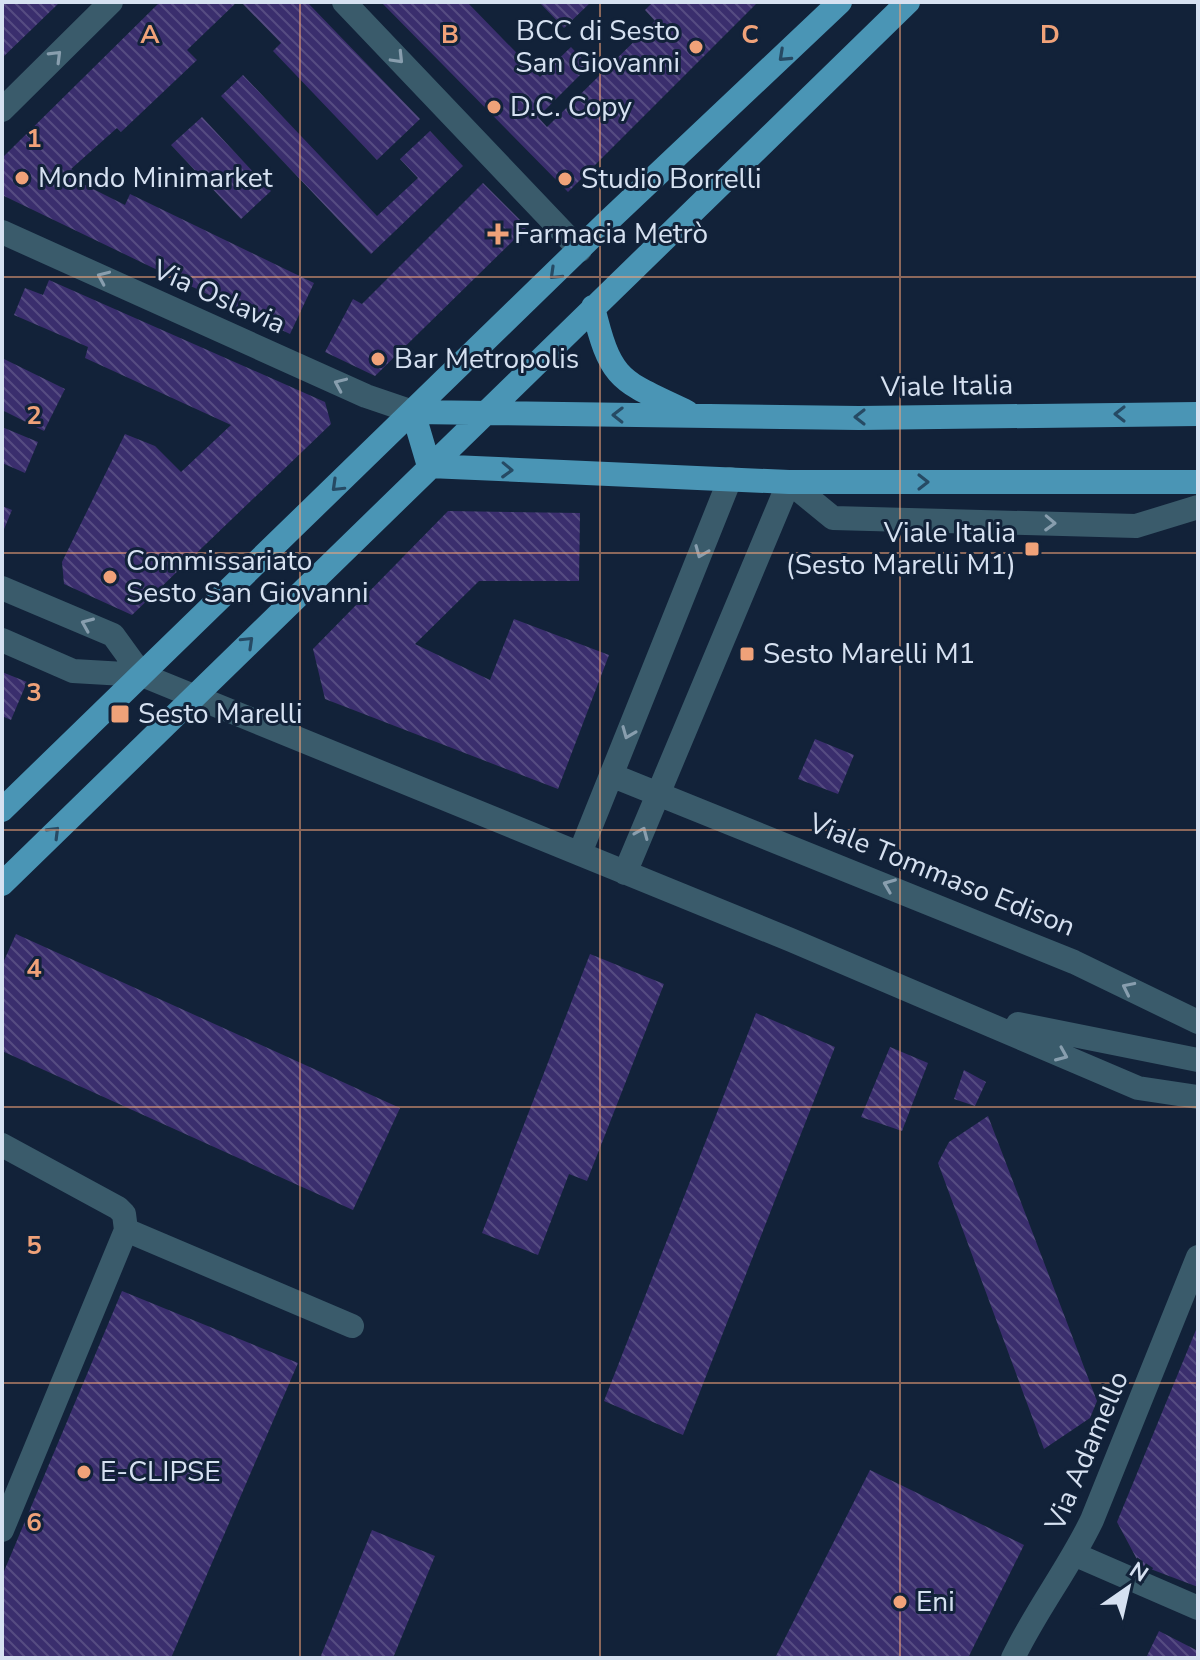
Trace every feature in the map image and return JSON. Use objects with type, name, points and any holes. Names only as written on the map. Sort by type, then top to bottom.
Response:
[{"type":"main road","points":[[2,810],[840,2]]},
{"type":"main road","points":[[2,884],[908,2]]},
{"type":"main road","name":"Viale Italia","points":[[593,307],[605,355],[627,384],[696,417]]},
{"type":"main road","points":[[413,412],[429,466]]},
{"type":"main road","name":"Viale Italia","points":[[413,412],[696,417],[1198,414]]},
{"type":"main road","points":[[429,466],[789,482],[1198,482]]},
{"type":"street","points":[[2,110],[111,2]]},
{"type":"street","points":[[344,2],[580,250]]},
{"type":"street","name":"Via Oslavia","points":[[2,232],[366,396],[413,412]]},
{"type":"street","points":[[580,853],[730,479]]},
{"type":"street","points":[[625,873],[789,482],[833,518],[1136,526],[1198,507]]},
{"type":"street","points":[[2,588],[113,635],[142,675]]},
{"type":"street","points":[[2,640],[73,671],[142,675],[580,853],[1138,1088],[1198,1097]]},
{"type":"street","name":"Viale Tommaso Edison","points":[[611,775],[1074,962],[1198,1022]]},
{"type":"street","points":[[965,1013],[1198,1060]]},
{"type":"street","points":[[2,1145],[118,1208],[124,1214],[126,1230],[2,1530]]},
{"type":"street","points":[[126,1230],[352,1326]]},
{"type":"street","name":"Via Adamello","points":[[1013,1658],[1057,1580],[1076,1555],[1198,1257]]},
{"type":"street","points":[[1076,1555],[1198,1608]]},
{"type":"building","points":[[2,2],[60,2],[2,58]]},
{"type":"building","points":[[160,2],[237,2],[187,50],[197,60],[121,132],[117,128],[71,169],[84,179],[81,183],[125,205],[130,194],[314,283],[290,334],[2,195],[2,158]]},
{"type":"building","points":[[241,2],[307,2],[420,119],[377,160],[273,51],[281,43]]},
{"type":"building","points":[[381,2],[467,2],[540,77],[571,47],[589,66],[538,117],[547,127],[655,21],[645,10],[653,2],[758,2],[568,192]]},
{"type":"building","points":[[539,2],[591,2],[564,28]]},
{"type":"building","points":[[243,75],[377,216],[418,178],[400,159],[430,131],[463,166],[371,254],[221,96]]},
{"type":"building","points":[[202,117],[271,191],[241,219],[171,145]]},
{"type":"building","points":[[483,183],[527,227],[375,376],[325,352],[353,299],[362,304]]},
{"type":"building","points":[[49,280],[325,402],[331,424],[132,615],[64,584],[62,562],[125,434],[155,446],[181,472],[231,425],[85,358],[88,347],[14,315],[25,288],[43,295]]},
{"type":"building","points":[[2,358],[65,389],[44,431],[2,410]]},
{"type":"building","points":[[2,427],[38,442],[25,473],[2,463]]},
{"type":"building","points":[[2,506],[12,510],[2,534]]},
{"type":"building","points":[[448,511],[580,513],[579,581],[479,581],[415,644],[490,680],[514,619],[609,655],[558,789],[325,699],[313,649]]},
{"type":"building","points":[[2,672],[27,682],[11,720],[2,716]]},
{"type":"building","points":[[815,739],[854,755],[838,794],[798,779]]},
{"type":"building","points":[[16,934],[400,1108],[353,1210],[2,1051],[2,965]]},
{"type":"building","points":[[590,954],[664,984],[587,1181],[569,1174],[538,1255],[482,1233]]},
{"type":"building","points":[[756,1013],[835,1047],[683,1435],[604,1401]]},
{"type":"building","points":[[890,1047],[928,1063],[902,1131],[861,1117]]},
{"type":"building","points":[[964,1070],[986,1082],[975,1106],[954,1099]]},
{"type":"building","points":[[988,1116],[1097,1401],[1090,1418],[1044,1449],[938,1163],[949,1142]]},
{"type":"building","points":[[122,1291],[298,1363],[171,1658],[2,1658],[2,1576]]},
{"type":"building","points":[[1198,1325],[1198,1587],[1140,1565],[1117,1522]]},
{"type":"building","name":"Eni","points":[[870,1470],[1024,1545],[968,1658],[775,1658]]},
{"type":"building","points":[[372,1530],[435,1556],[393,1658],[320,1658]]},
{"type":"building","points":[[1159,1631],[1198,1651],[1198,1658],[1146,1658]]},
{"type":"place","name":"BCC di Sesto San Giovanni","points":[[696,47]]},
{"type":"place","name":"D.C. Copy","points":[[494,107]]},
{"type":"place","name":"Mondo Minimarket","points":[[22,178]]},
{"type":"place","name":"Studio Borrelli","points":[[565,179]]},
{"type":"place","name":"Farmacia Metrò","points":[[498,234]]},
{"type":"place","name":"Bar Metropolis","points":[[378,359]]},
{"type":"place","name":"Viale Italia (Sesto Marelli M1)","points":[[1032,549]]},
{"type":"place","name":"Commissariato Sesto San Giovanni","points":[[110,577]]},
{"type":"place","name":"Sesto Marelli M1","points":[[747,654]]},
{"type":"place","name":"Sesto Marelli","points":[[120,714]]},
{"type":"place","name":"E-CLIPSE","points":[[84,1472]]},
{"type":"place","name":"Eni","points":[[900,1602]]}]
